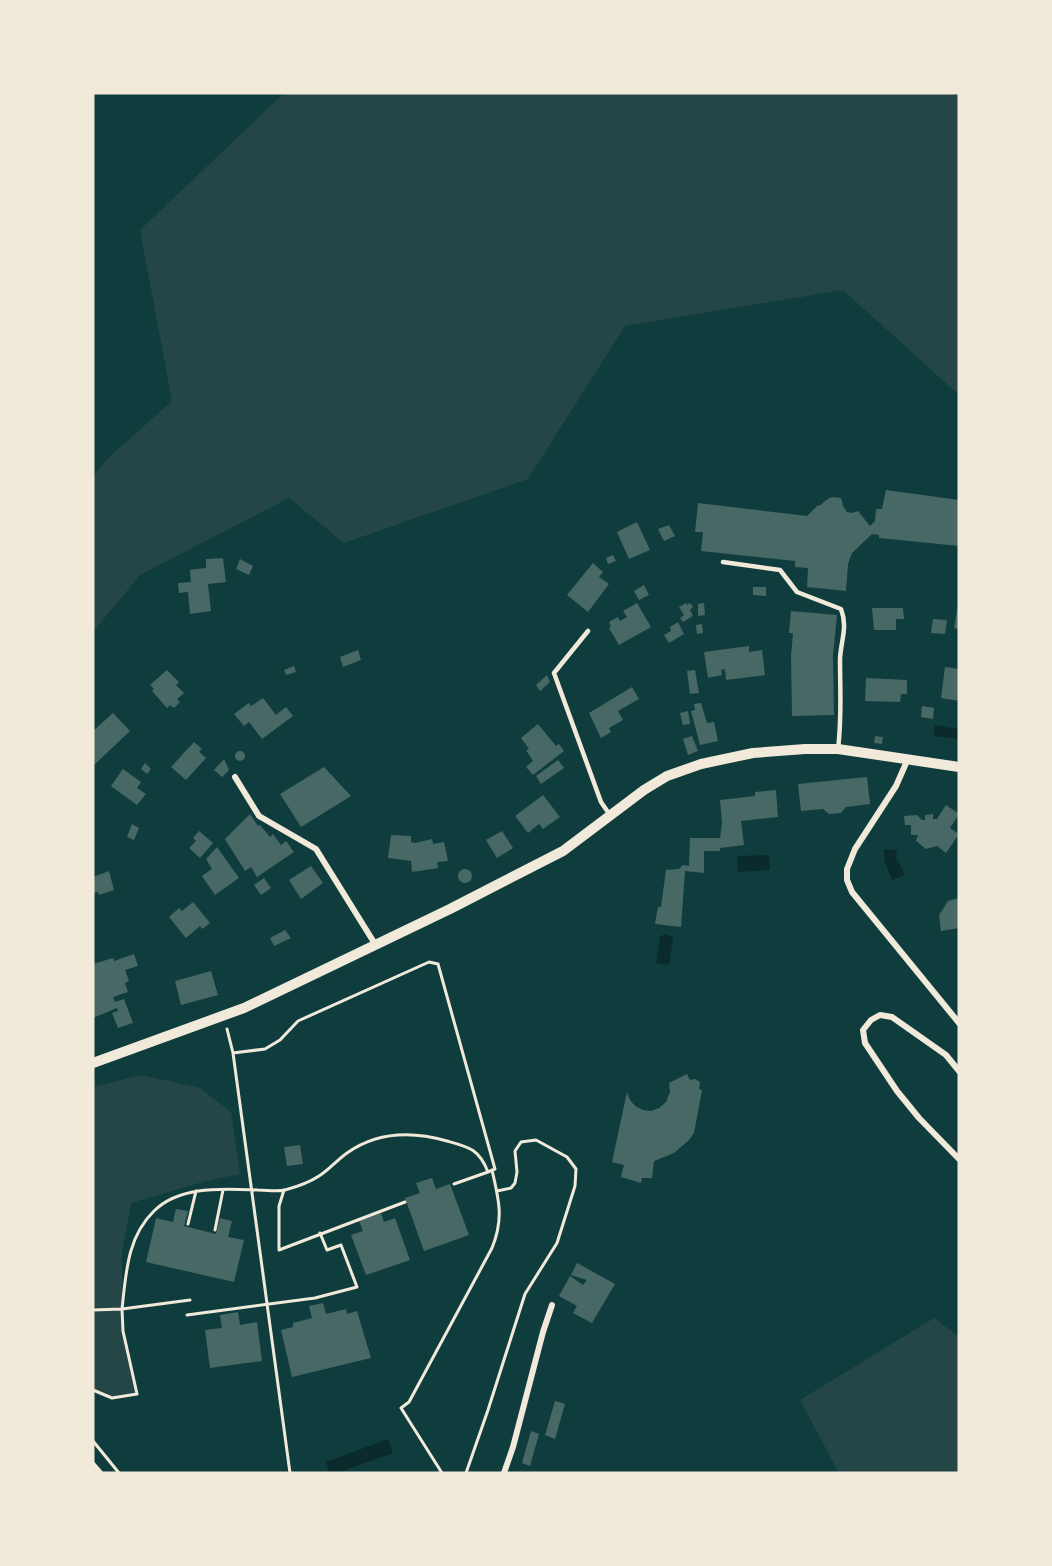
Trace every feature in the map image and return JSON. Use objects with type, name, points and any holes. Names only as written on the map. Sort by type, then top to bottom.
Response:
[{"type":"street","points":[[93,1063],[225,1016],[450,909],[563,851],[644,790],[667,776],[701,764],[732,756],[776,750],[838,749],[959,767]]},
{"type":"street","points":[[907,760],[896,786],[855,849],[847,869],[847,880],[852,892],[959,1023]]},
{"type":"street","points":[[235,777],[259,816],[316,849],[375,944]]},
{"type":"street","points":[[959,1071],[946,1055],[892,1017],[880,1015],[871,1020],[863,1030],[865,1043],[897,1091],[919,1118],[959,1159]]},
{"type":"street","points":[[504,1473],[552,1305]]},
{"type":"street","points":[[93,1465],[100,1473]]},
{"type":"lane","points":[[723,562],[780,570],[797,592],[841,609],[845,621],[840,657],[841,729],[838,749]]},
{"type":"lane","points":[[588,631],[554,673],[601,802],[610,815]]},
{"type":"path","points":[[233,1053],[265,1049],[280,1040],[298,1022],[429,962],[438,964],[495,1169],[454,1184]]},
{"type":"path","points":[[225,1016],[233,1053],[290,1473]]},
{"type":"path","points":[[93,1390],[112,1398],[137,1394],[123,1331],[122,1308],[130,1251],[141,1225],[155,1209],[186,1193],[196,1191],[284,1190],[320,1176],[350,1151],[369,1142],[390,1135],[409,1133],[431,1136],[477,1152],[483,1157],[497,1191],[499,1230],[492,1248],[409,1402],[401,1408],[442,1473]]},
{"type":"path","points":[[466,1473],[525,1294],[557,1242],[576,1186],[576,1169],[567,1157],[536,1140],[521,1142],[515,1151],[517,1172],[515,1183],[511,1188],[497,1191]]},
{"type":"path","points":[[215,1230],[223,1190]]},
{"type":"path","points":[[284,1190],[279,1206],[279,1250],[405,1202]]},
{"type":"path","points":[[188,1224],[196,1191]]},
{"type":"path","points":[[187,1316],[315,1298],[357,1287],[341,1245],[327,1250],[320,1233]]},
{"type":"path","points":[[93,1310],[190,1300]]},
{"type":"path","points":[[93,1441],[118,1473]]},
{"type":"shaded area","points":[[284,93],[959,93],[959,395],[843,290],[625,326],[528,479],[344,543],[289,498],[140,575],[93,632],[93,477],[107,459],[172,401],[140,230]]},
{"type":"shaded area","points":[[935,725],[959,729],[959,739],[934,736]]},
{"type":"shaded area","points":[[884,849],[897,850],[896,857],[905,875],[892,880],[884,860]]},
{"type":"shaded area","points":[[769,855],[770,870],[738,872],[737,856]]},
{"type":"shaded area","points":[[667,934],[673,938],[669,965],[656,963],[660,936]]},
{"type":"shaded area","points":[[141,1075],[200,1088],[231,1112],[240,1174],[206,1181],[131,1203],[122,1252],[122,1309],[123,1331],[137,1394],[112,1398],[93,1390],[93,1087]]},
{"type":"shaded area","points":[[934,1318],[959,1337],[959,1473],[839,1473],[800,1400]]},
{"type":"shaded area","points":[[388,1439],[393,1453],[337,1473],[330,1473],[326,1462]]},
{"type":"building","points":[[886,490],[959,500],[959,546],[879,538],[879,535],[872,534],[852,553],[848,564],[846,591],[807,587],[808,568],[795,567],[795,561],[701,551],[703,532],[695,532],[698,503],[807,516],[818,505],[834,497],[841,498],[847,512],[858,511],[870,526],[875,521],[876,509],[882,509]]},
{"type":"building","points":[[637,522],[650,550],[629,559],[617,532]]},
{"type":"building","points":[[669,525],[675,536],[664,541],[658,529]]},
{"type":"building","points":[[613,555],[616,561],[608,564],[606,558]]},
{"type":"building","points":[[223,558],[226,582],[208,584],[211,611],[190,614],[188,592],[179,593],[178,583],[191,582],[190,570],[206,568],[206,559]]},
{"type":"building","points":[[240,559],[253,566],[249,575],[236,569]]},
{"type":"building","points":[[593,563],[603,572],[599,577],[609,584],[588,612],[567,595]]},
{"type":"building","points":[[644,585],[649,595],[639,600],[634,591]]},
{"type":"building","points":[[753,587],[766,587],[766,596],[753,595]]},
{"type":"building","points":[[637,603],[651,627],[619,645],[609,628],[611,626],[609,622],[618,617],[620,621],[627,617],[623,611]]},
{"type":"building","points":[[686,603],[687,605],[690,603],[693,607],[690,610],[693,616],[683,622],[680,618],[684,615],[679,607]]},
{"type":"building","points":[[704,603],[705,615],[698,616],[698,604]]},
{"type":"building","points":[[959,604],[959,629],[954,628]]},
{"type":"building","points":[[872,608],[903,608],[904,619],[896,619],[896,630],[874,630]]},
{"type":"building","points":[[791,611],[837,615],[833,655],[834,715],[792,716],[793,633],[789,633]]},
{"type":"building","points":[[933,619],[947,620],[945,634],[931,633]]},
{"type":"building","points":[[678,622],[684,634],[669,643],[664,635],[671,631],[670,627]]},
{"type":"building","points":[[702,624],[703,633],[697,634],[696,625]]},
{"type":"building","points":[[749,646],[749,652],[762,650],[765,675],[726,680],[725,669],[721,670],[722,675],[708,678],[704,652]]},
{"type":"building","points":[[358,650],[361,660],[343,667],[340,657]]},
{"type":"building","points":[[294,666],[296,672],[286,675],[284,670]]},
{"type":"building","points":[[945,667],[959,669],[959,701],[941,698]]},
{"type":"building","points":[[167,670],[179,682],[176,685],[184,693],[177,699],[180,702],[174,708],[170,705],[167,708],[152,691],[154,689],[150,685]]},
{"type":"building","points":[[695,670],[699,693],[690,694],[687,671]]},
{"type":"building","points":[[547,675],[550,682],[540,691],[536,685]]},
{"type":"building","points":[[866,678],[907,680],[907,694],[901,694],[900,702],[865,701]]},
{"type":"building","points":[[632,687],[639,699],[618,711],[623,720],[609,728],[611,732],[601,738],[589,713]]},
{"type":"building","points":[[263,698],[276,715],[286,707],[293,716],[262,739],[249,722],[244,726],[234,714],[249,703],[251,706]]},
{"type":"building","points":[[701,703],[707,723],[714,722],[718,741],[700,745],[691,711],[695,710],[694,704]]},
{"type":"building","points":[[922,706],[934,708],[933,719],[921,717]]},
{"type":"building","points":[[688,711],[690,724],[683,725],[680,713]]},
{"type":"building","points":[[113,713],[130,731],[93,766],[93,731]]},
{"type":"building","points":[[538,724],[556,746],[559,744],[564,751],[533,775],[526,767],[533,761],[526,750],[529,749],[521,738]]},
{"type":"building","points":[[692,736],[698,751],[688,755],[683,739]]},
{"type":"building","points":[[875,736],[883,737],[882,744],[874,743]]},
{"type":"building","points":[[194,742],[202,749],[199,752],[206,758],[186,780],[171,767]]},
{"type":"building","points":[[240,751],[245,756],[240,761],[235,756]]},
{"type":"building","points":[[224,759],[229,770],[222,777],[214,770]]},
{"type":"building","points":[[558,760],[564,768],[541,784],[536,776]]},
{"type":"building","points":[[145,763],[151,769],[147,774],[141,769]]},
{"type":"building","points":[[324,767],[351,796],[301,827],[280,794]]},
{"type":"building","points":[[123,769],[141,782],[137,788],[146,794],[137,805],[111,786]]},
{"type":"building","points":[[867,777],[870,804],[846,807],[841,813],[829,814],[823,809],[801,811],[798,784]]},
{"type":"building","points":[[776,790],[778,817],[741,821],[744,845],[720,848],[720,851],[704,851],[704,873],[685,871],[681,927],[655,924],[658,907],[661,907],[666,870],[679,869],[683,865],[689,866],[690,838],[720,838],[722,823],[720,800],[755,796],[755,792]]},
{"type":"building","points":[[543,795],[560,817],[543,829],[539,824],[528,833],[515,816]]},
{"type":"building","points":[[946,805],[959,814],[950,828],[959,834],[946,853],[937,846],[926,849],[916,841],[918,835],[911,835],[911,825],[905,825],[904,816],[917,815],[925,820],[925,815],[933,814],[933,819],[937,819]]},
{"type":"building","points":[[250,814],[258,826],[260,825],[270,837],[273,834],[281,845],[286,841],[294,852],[257,877],[251,867],[245,871],[225,839]]},
{"type":"building","points":[[132,824],[139,828],[134,840],[127,837]]},
{"type":"building","points":[[199,831],[213,843],[200,858],[189,848],[196,841],[193,838]]},
{"type":"building","points":[[502,831],[513,848],[497,858],[486,840]]},
{"type":"building","points":[[391,835],[411,836],[411,842],[415,843],[432,839],[433,844],[444,842],[448,861],[437,862],[438,868],[412,872],[411,861],[388,858]]},
{"type":"building","points":[[217,847],[239,878],[215,895],[202,876],[212,869],[206,859]]},
{"type":"building","points":[[311,866],[323,883],[301,899],[289,880]]},
{"type":"building","points":[[462,869],[468,869],[472,876],[468,883],[462,883],[458,879],[458,873]]},
{"type":"building","points":[[109,871],[114,890],[99,895],[98,892],[93,893],[93,877]]},
{"type":"building","points":[[264,878],[271,888],[261,895],[254,885]]},
{"type":"building","points":[[959,898],[959,928],[941,931],[939,915],[948,901]]},
{"type":"building","points":[[193,902],[210,923],[202,929],[200,926],[186,938],[169,917],[179,908],[182,911]]},
{"type":"building","points":[[285,930],[291,938],[274,946],[270,938]]},
{"type":"building","points":[[134,954],[138,966],[125,970],[129,981],[125,983],[128,992],[113,997],[115,1002],[124,999],[133,1023],[118,1028],[112,1013],[118,1011],[117,1008],[93,1018],[93,964],[113,958],[114,961]]},
{"type":"building","points":[[211,971],[218,995],[181,1005],[175,981]]},
{"type":"building","points":[[687,1074],[690,1080],[695,1079],[700,1082],[699,1089],[702,1090],[694,1133],[674,1153],[654,1161],[652,1178],[642,1178],[641,1183],[621,1177],[624,1165],[612,1162],[627,1092],[635,1106],[651,1111],[666,1102],[670,1092],[669,1083]]},
{"type":"building","points":[[300,1145],[303,1164],[287,1166],[284,1147]]},
{"type":"building","points":[[432,1178],[436,1189],[450,1184],[469,1235],[424,1251],[405,1198],[420,1193],[416,1183]]},
{"type":"building","points":[[176,1209],[188,1211],[184,1226],[216,1234],[220,1218],[232,1221],[228,1237],[244,1240],[234,1282],[146,1262],[156,1218],[173,1222]]},
{"type":"building","points":[[381,1213],[384,1222],[395,1218],[410,1260],[366,1275],[351,1235],[363,1231],[359,1221]]},
{"type":"building","points":[[577,1263],[615,1284],[592,1323],[573,1313],[577,1306],[559,1296],[570,1276],[583,1285],[587,1280],[571,1275]]},
{"type":"building","points":[[323,1303],[326,1314],[346,1309],[347,1314],[357,1311],[371,1358],[292,1377],[281,1330],[293,1327],[293,1323],[312,1318],[309,1306]]},
{"type":"building","points":[[238,1312],[240,1325],[257,1322],[262,1361],[210,1368],[205,1330],[222,1328],[220,1315]]},
{"type":"building","points":[[555,1401],[565,1404],[555,1439],[545,1435]]},
{"type":"building","points":[[531,1431],[539,1434],[530,1466],[522,1463]]}]
